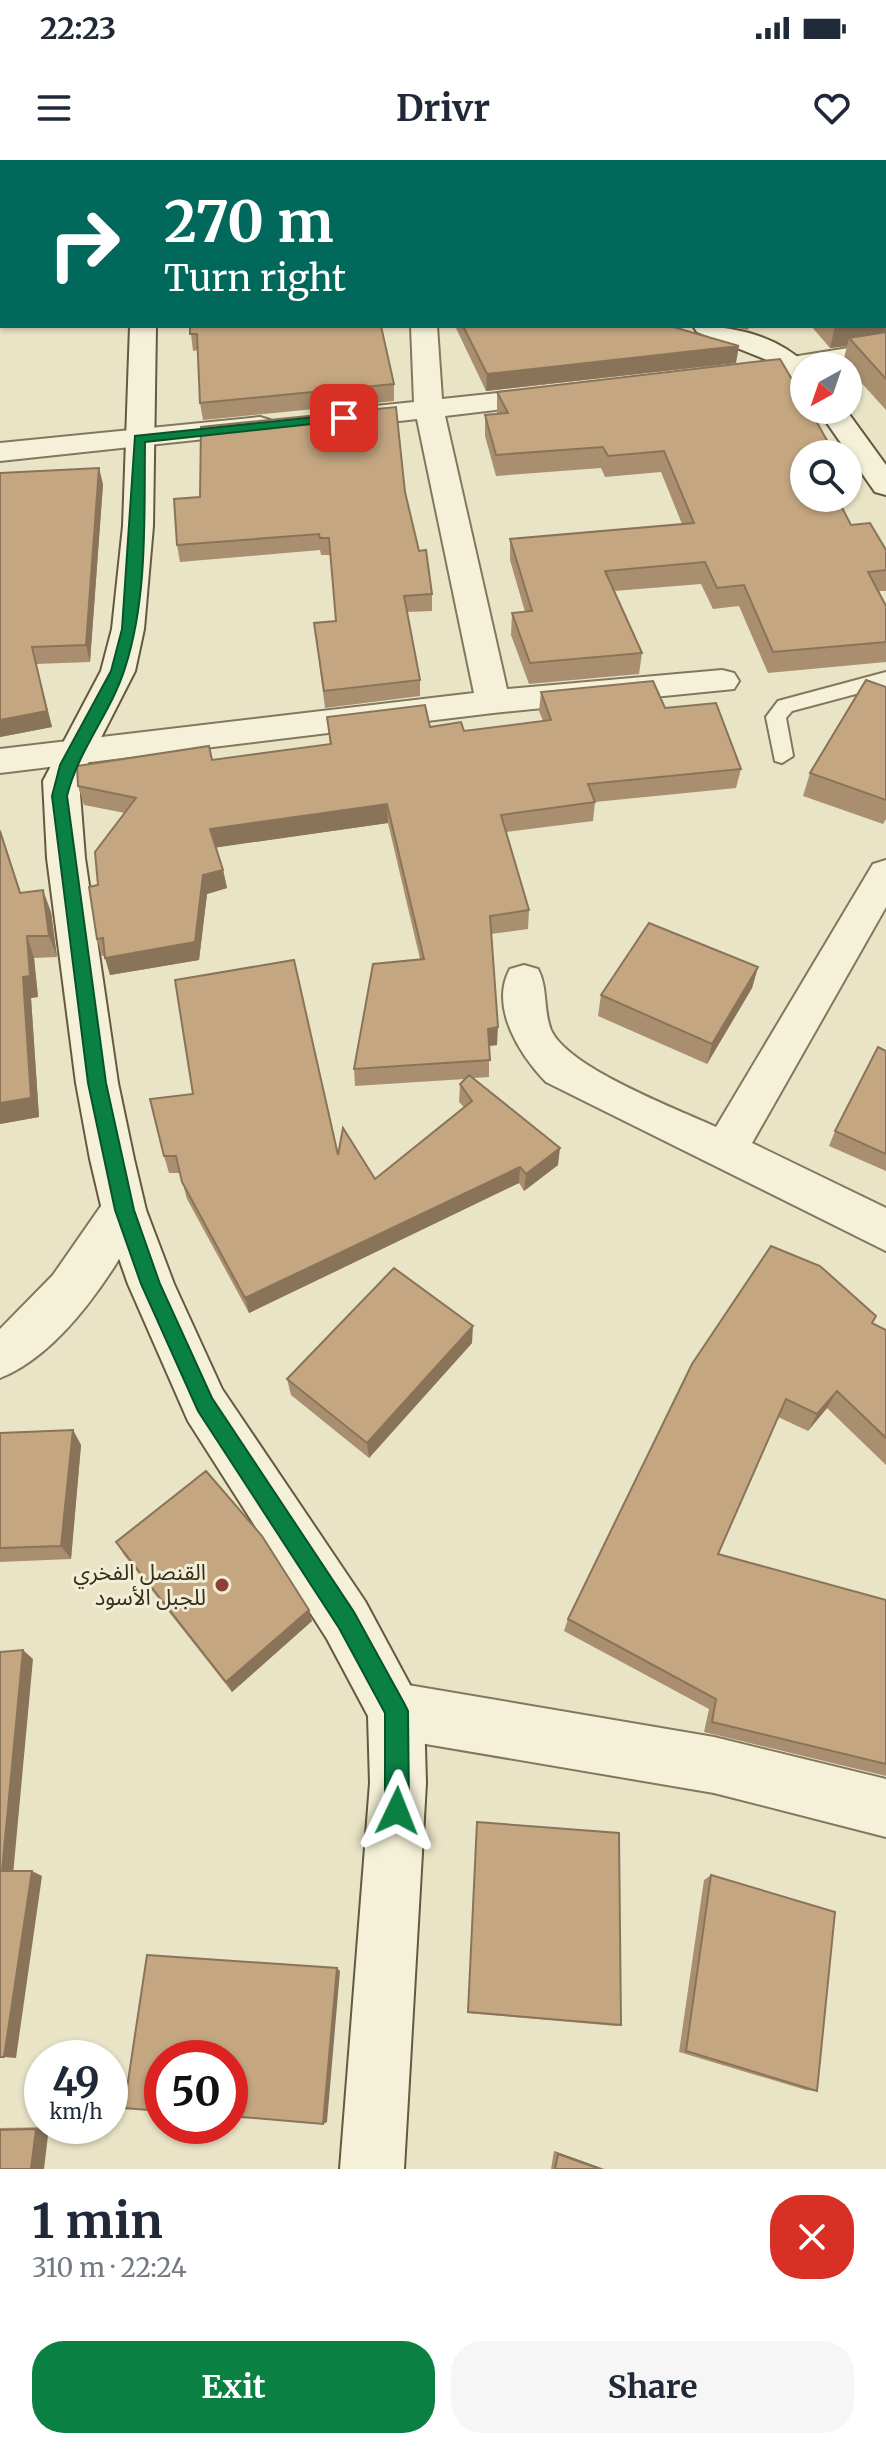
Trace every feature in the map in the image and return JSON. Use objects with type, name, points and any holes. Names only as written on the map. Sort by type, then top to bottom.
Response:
[{"type":"street","points":[[143,328],[138,526],[128,629],[118,671],[61,781],[63,827],[97,1083],[124,1210],[151,1284],[205,1405],[346,1620],[396,1711],[398,1783],[372,2169]]},
{"type":"street","points":[[424,328],[429,409],[493,702]]},
{"type":"street","points":[[712,328],[761,346],[790,364]]},
{"type":"street","points":[[749,372],[790,369]]},
{"type":"street","points":[[0,452],[581,392]]},
{"type":"street","points":[[842,424],[886,486]]},
{"type":"street","points":[[0,761],[493,702],[722,681]]},
{"type":"street","points":[[725,1151],[886,874]]},
{"type":"street","points":[[524,980],[527,1027],[544,1053],[561,1070],[725,1151],[788,1178],[886,1231]]},
{"type":"street","points":[[0,1356],[30,1337],[66,1297],[124,1210]]},
{"type":"street","points":[[396,1711],[714,1765],[886,1808]]},
{"type":"lane","points":[[862,353],[886,347]]},
{"type":"lane","points":[[782,756],[776,717],[785,706],[796,700],[886,679]]},
{"type":"building","points":[[190,328],[381,328],[394,384],[200,403],[197,334],[190,334]]},
{"type":"building","points":[[464,328],[677,328],[739,346],[487,374]]},
{"type":"building","points":[[886,332],[886,379],[862,352],[849,338]]},
{"type":"building","points":[[780,359],[790,376],[790,424],[818,424],[827,440],[790,440],[790,512],[844,512],[851,525],[870,523],[886,550],[886,570],[868,572],[886,606],[886,642],[773,652],[744,585],[717,588],[705,562],[605,571],[642,653],[530,663],[512,613],[532,611],[510,539],[694,523],[664,451],[608,456],[603,447],[496,455],[485,415],[508,413],[497,392]]},
{"type":"building","points":[[396,407],[405,492],[419,551],[426,550],[432,594],[404,596],[420,680],[324,691],[314,623],[336,621],[329,538],[320,538],[319,534],[177,545],[174,499],[200,497],[201,427]]},
{"type":"building","points":[[99,468],[86,645],[32,647],[47,711],[0,720],[0,473]]},
{"type":"building","points":[[866,680],[886,687],[886,800],[810,773]]},
{"type":"building","points":[[653,681],[665,708],[716,703],[741,769],[588,784],[595,802],[501,815],[529,910],[490,916],[498,1027],[488,1029],[490,1060],[354,1069],[373,964],[424,959],[387,804],[210,829],[223,870],[203,875],[195,942],[105,958],[103,938],[97,939],[89,887],[98,885],[95,852],[136,798],[78,786],[77,766],[209,746],[212,760],[331,744],[327,717],[425,705],[430,727],[461,722],[464,731],[551,720],[541,692]]},
{"type":"building","points":[[0,831],[20,893],[43,890],[49,936],[27,936],[30,976],[23,977],[31,1098],[0,1103]]},
{"type":"building","points":[[649,923],[758,967],[712,1044],[601,995]]},
{"type":"building","points":[[294,960],[338,1155],[343,1128],[375,1179],[472,1101],[460,1084],[469,1075],[560,1148],[526,1174],[520,1167],[245,1298],[182,1182],[176,1156],[164,1156],[150,1099],[193,1094],[175,980]]},
{"type":"building","points":[[878,1047],[886,1051],[886,1154],[835,1131]]},
{"type":"building","points":[[771,1246],[820,1266],[876,1316],[872,1323],[886,1330],[886,1438],[837,1391],[817,1414],[786,1399],[718,1554],[886,1600],[886,1764],[712,1722],[716,1699],[568,1619],[692,1364]]},
{"type":"building","points":[[394,1268],[473,1326],[367,1443],[287,1379]]},
{"type":"building","points":[[73,1430],[61,1546],[0,1548],[0,1433]]},
{"type":"building","name":"القنصل الفخري للجبل الأسود","points":[[206,1471],[262,1536],[309,1610],[226,1682],[116,1542]]},
{"type":"building","points":[[23,1650],[2,1871],[32,1871],[4,2057],[0,2057],[0,1652]]},
{"type":"building","points":[[477,1822],[619,1833],[621,2025],[468,2012]]},
{"type":"building","points":[[711,1875],[835,1912],[817,2091],[686,2051]]},
{"type":"building","points":[[147,1955],[337,1968],[323,2124],[248,2118],[248,2040],[144,2040],[144,2110],[128,2108],[128,2081]]},
{"type":"building","points":[[24,2129],[24,2144],[34,2144],[31,2169],[0,2169],[0,2130]]},
{"type":"building","points":[[558,2154],[600,2169],[555,2169]]},
{"type":"place","name":"القنصل الفخري للجبل الأسود","points":[[222,1585]]},
{"type":"route","points":[[344,418],[139,439],[138,526],[128,629],[118,671],[67,765],[60,796],[97,1083],[124,1210],[182,1359],[205,1405],[346,1620],[374,1665],[396,1711],[397,1811]]}]
